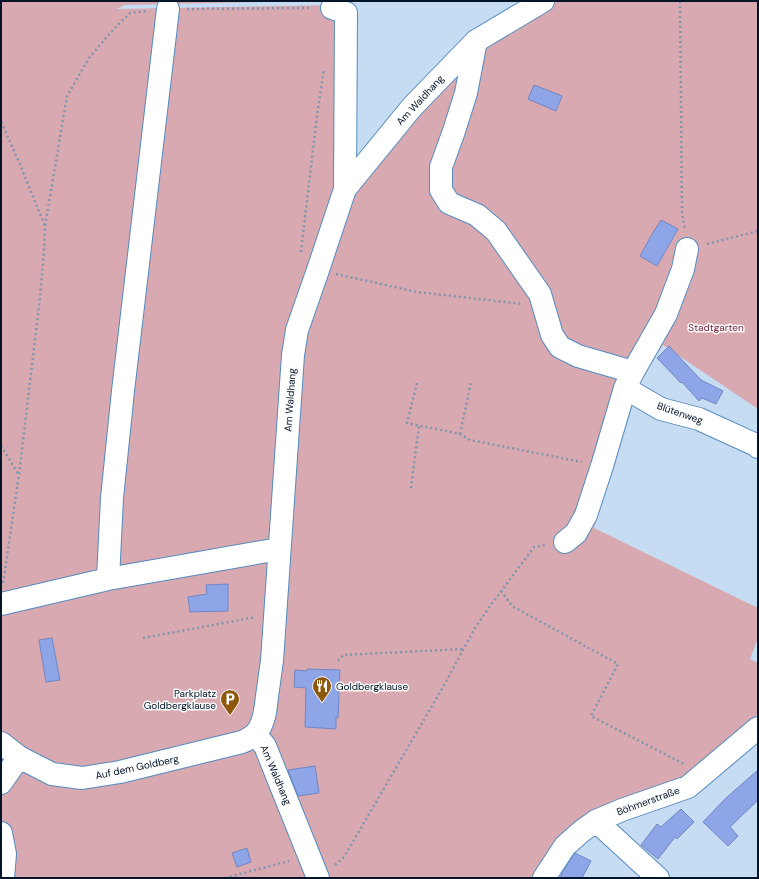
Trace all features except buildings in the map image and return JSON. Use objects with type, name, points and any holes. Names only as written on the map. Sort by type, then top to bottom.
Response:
[{"type":"street","name":"Am Waldhang","points":[[315,870],[265,746],[255,734],[262,723],[272,661],[293,355],[297,330],[345,189],[412,107],[476,41],[543,1]]},
{"type":"street","points":[[332,8],[346,13],[345,189]]},
{"type":"street","points":[[108,579],[112,498],[123,391],[168,9]]},
{"type":"street","name":"Blütenweg","points":[[476,41],[466,93],[441,167],[441,190],[449,203],[477,215],[496,231],[540,294],[552,335],[560,347],[629,380],[661,409],[699,419],[758,447]]},
{"type":"street","points":[[565,542],[576,533],[586,515],[629,380],[666,314],[684,269],[687,249]]},
{"type":"street","points":[[2,597],[279,550]]},
{"type":"street","name":"Böhmerstraße","points":[[544,878],[565,846],[596,821],[688,786],[758,728]]},
{"type":"street","name":"Auf dem Goldberg","points":[[1,743],[19,757],[52,774],[82,778],[120,772],[227,746],[249,739],[255,734]]},
{"type":"street","points":[[1,783],[19,757]]},
{"type":"street","points":[[596,821],[658,878]]},
{"type":"street","points":[[1,833],[6,854],[3,878]]},
{"type":"path","points":[[680,1],[682,213],[687,249],[758,231]]},
{"type":"path","points":[[301,254],[317,115],[324,69]]},
{"type":"path","points":[[1,122],[45,226],[40,297],[19,475],[2,597]]},
{"type":"path","points":[[318,270],[417,292],[526,304]]},
{"type":"path","points":[[460,434],[471,382]]},
{"type":"path","points":[[417,383],[407,423],[460,434],[470,440],[602,466]]},
{"type":"path","points":[[411,488],[419,426]]},
{"type":"path","points":[[1,446],[19,475]]},
{"type":"path","points":[[225,878],[315,870],[332,867],[344,857],[475,628],[534,547],[565,542]]},
{"type":"path","points":[[501,592],[512,606],[618,664],[591,716],[682,763],[702,775]]},
{"type":"path","points":[[142,638],[275,613]]},
{"type":"path","points":[[338,661],[344,655],[464,649]]},
{"type":"green space","name":"Stadtgarten","points":[[1,1],[296,1],[125,5],[116,9],[341,5],[338,185],[407,97],[542,1],[758,1],[758,409],[663,345],[634,388],[594,528],[758,608],[758,638],[750,659],[758,663],[758,714],[681,782],[581,825],[544,878],[1,878]]},
{"type":"place","name":"Goldbergklause","points":[[322,703]]},
{"type":"place","name":"Parkplatz Goldbergklause","points":[[230,716]]}]
